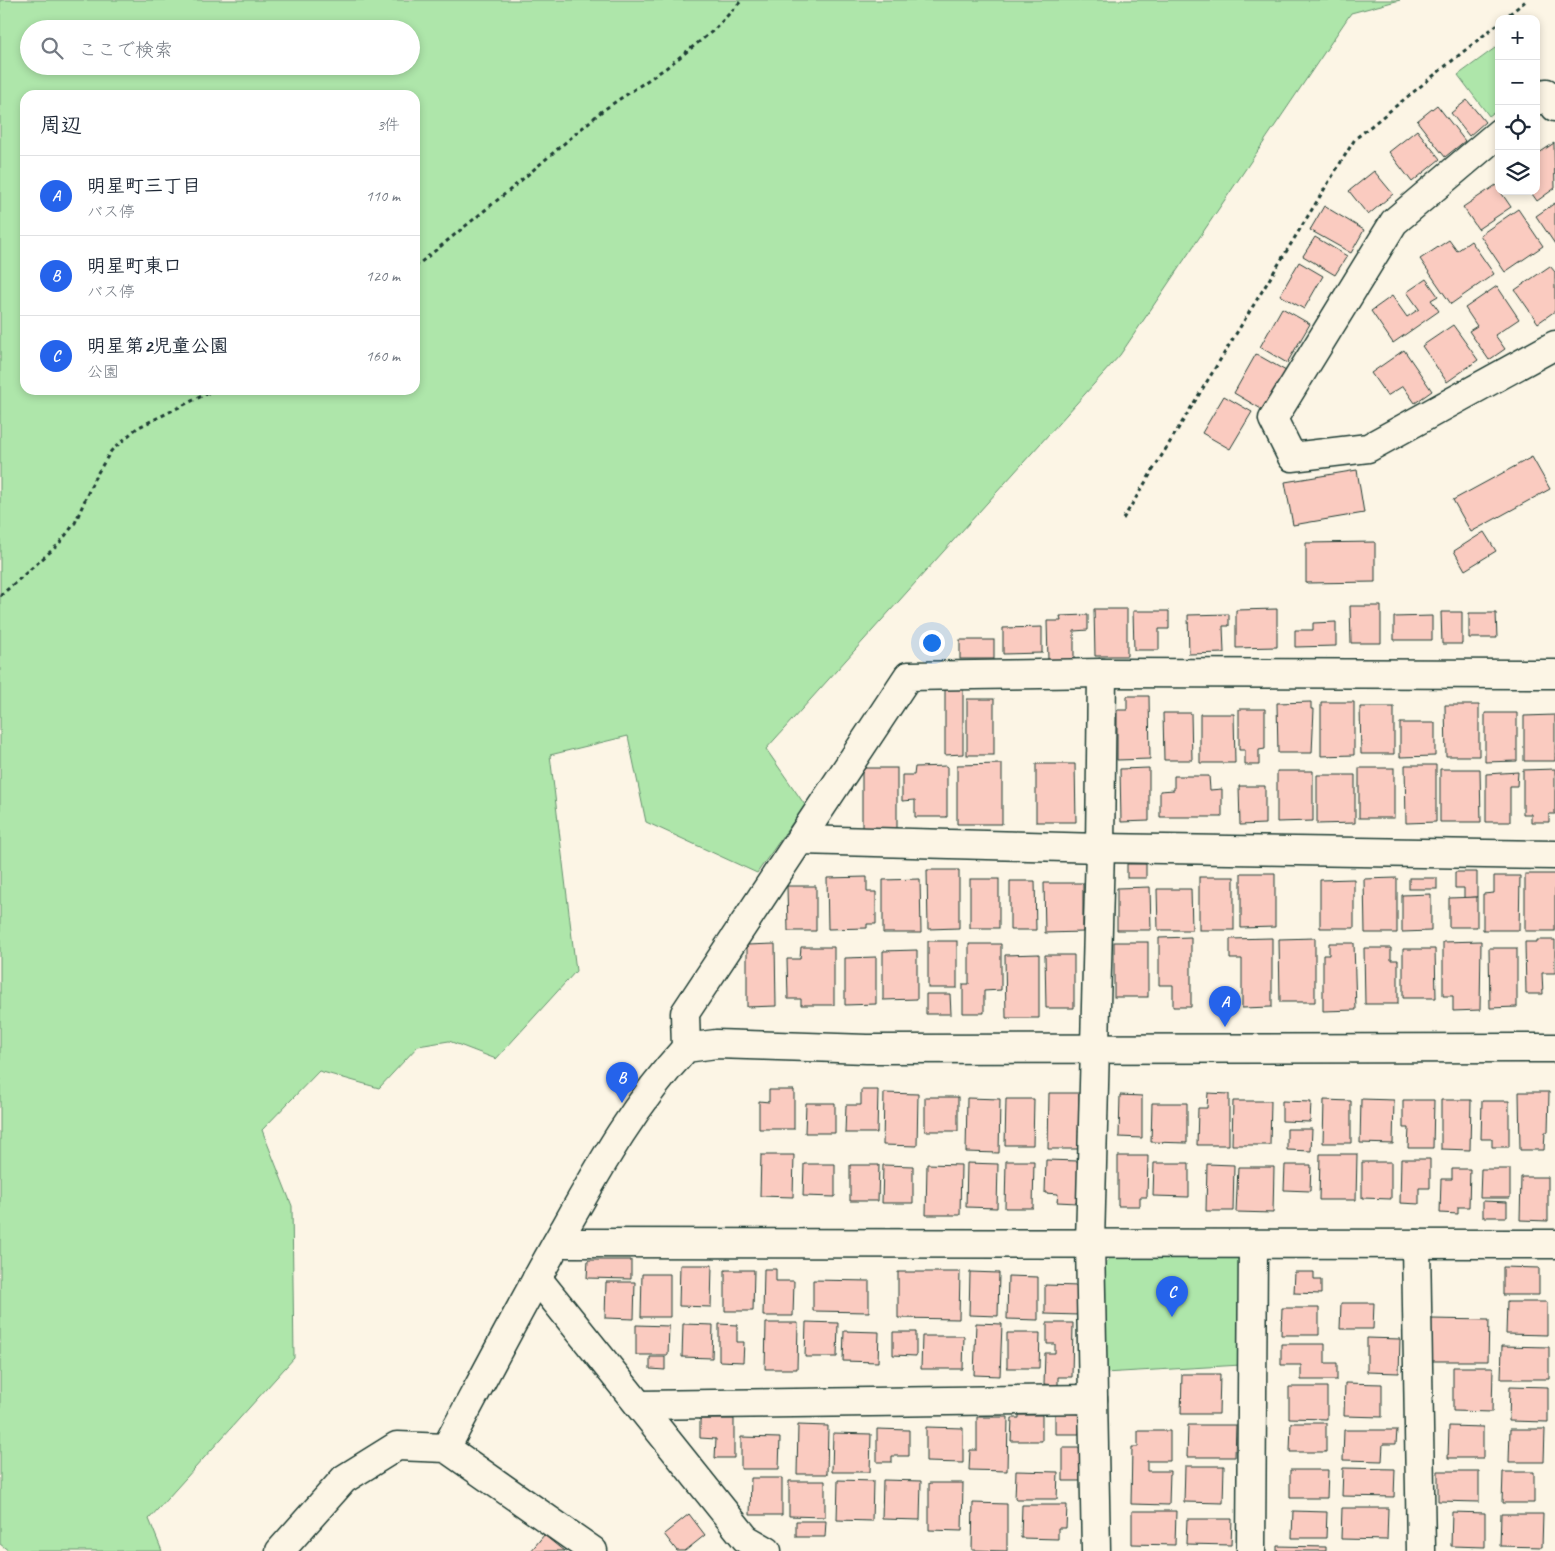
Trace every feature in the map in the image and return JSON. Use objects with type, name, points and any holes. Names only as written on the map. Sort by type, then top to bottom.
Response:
[{"type":"street","points":[[1540,99],[1546,94],[1555,107]]},
{"type":"street","points":[[1495,136],[1394,222],[1273,419],[1292,457],[1368,448],[1555,345]]},
{"type":"street","points":[[686,1048],[684,1013],[908,676],[1102,673],[1555,674]]},
{"type":"street","points":[[1096,1551],[1090,1243],[1096,1047],[1102,673]]},
{"type":"street","points":[[800,840],[1100,848],[1555,855]]},
{"type":"street","points":[[446,1448],[537,1278],[620,1134],[656,1080],[686,1048],[716,1044],[867,1049],[1096,1047],[1555,1048]]},
{"type":"street","points":[[557,1242],[1555,1244]]},
{"type":"street","points":[[1250,1551],[1253,1244]]},
{"type":"street","points":[[1416,1244],[1420,1551]]},
{"type":"street","points":[[537,1278],[746,1539],[767,1551]]},
{"type":"street","points":[[639,1405],[1093,1399]]},
{"type":"street","points":[[280,1551],[344,1479],[397,1446],[446,1448],[592,1551]]},
{"type":"path","points":[[420,263],[511,189],[602,111],[666,68],[707,35],[742,0]]},
{"type":"path","points":[[1508,15],[1527,0]]},
{"type":"path","points":[[1123,519],[1355,139],[1495,25]]},
{"type":"path","points":[[0,596],[58,544],[75,523],[94,479],[111,451],[137,428],[204,395]]},
{"type":"green space","points":[[0,0],[1400,0],[1351,13],[1120,355],[766,749],[805,805],[757,873],[646,822],[628,736],[550,755],[576,971],[496,1059],[449,1041],[418,1046],[379,1088],[319,1071],[262,1130],[292,1206],[294,1358],[149,1519],[162,1551],[9,1551],[0,1544]]},
{"type":"green space","points":[[1495,48],[1495,112],[1489,116],[1458,75]]},
{"type":"green space","points":[[1119,1247],[1231,1247],[1242,1265],[1241,1365],[1104,1373],[1100,1270]]},
{"type":"building","points":[[1467,100],[1485,122],[1469,136],[1451,113]]},
{"type":"building","points":[[1437,105],[1465,141],[1445,157],[1417,121]]},
{"type":"building","points":[[1417,130],[1440,159],[1412,182],[1389,152]]},
{"type":"building","points":[[1554,143],[1555,188],[1537,201],[1533,195],[1540,195],[1540,152]]},
{"type":"building","points":[[1374,171],[1393,194],[1368,215],[1349,191]]},
{"type":"building","points":[[1495,186],[1495,195],[1503,195],[1511,207],[1478,229],[1463,207]]},
{"type":"building","points":[[1555,203],[1555,244],[1536,216]]},
{"type":"building","points":[[1324,206],[1364,230],[1351,253],[1310,230]]},
{"type":"building","points":[[1518,209],[1543,246],[1505,272],[1480,235]]},
{"type":"building","points":[[1315,237],[1347,256],[1335,275],[1303,256]]},
{"type":"building","points":[[1449,240],[1457,251],[1471,241],[1494,274],[1451,304],[1420,259]]},
{"type":"building","points":[[1299,262],[1323,276],[1304,309],[1280,295]]},
{"type":"building","points":[[1550,266],[1555,272],[1555,311],[1538,323],[1515,290]]},
{"type":"building","points":[[1426,279],[1438,296],[1431,300],[1439,311],[1393,343],[1371,311],[1392,296],[1407,317],[1419,309],[1407,292]]},
{"type":"building","points":[[1497,286],[1519,319],[1495,335],[1505,349],[1489,360],[1469,331],[1477,326],[1465,308]]},
{"type":"building","points":[[1282,308],[1310,324],[1287,363],[1260,347]]},
{"type":"building","points":[[1453,325],[1478,360],[1447,382],[1422,346]]},
{"type":"building","points":[[1404,350],[1432,391],[1415,403],[1403,386],[1387,396],[1371,373]]},
{"type":"building","points":[[1256,354],[1286,371],[1263,410],[1234,393]]},
{"type":"building","points":[[1224,396],[1252,412],[1230,449],[1202,433]]},
{"type":"building","points":[[1532,457],[1550,489],[1471,532],[1453,500]]},
{"type":"building","points":[[1357,470],[1364,513],[1293,525],[1285,482]]},
{"type":"building","points":[[1484,532],[1496,551],[1465,570],[1454,551]]},
{"type":"building","points":[[1375,542],[1375,582],[1306,583],[1306,543]]},
{"type":"building","points":[[1350,606],[1381,606],[1381,643],[1351,643]]},
{"type":"building","points":[[1094,609],[1127,609],[1127,656],[1095,656]]},
{"type":"building","points":[[1277,609],[1277,647],[1236,648],[1236,610]]},
{"type":"building","points":[[1133,611],[1169,611],[1169,629],[1159,629],[1159,650],[1134,650]]},
{"type":"building","points":[[1441,612],[1462,612],[1462,644],[1442,644]]},
{"type":"building","points":[[1469,613],[1496,613],[1497,638],[1469,638]]},
{"type":"building","points":[[1229,614],[1229,626],[1223,626],[1224,653],[1189,654],[1188,615]]},
{"type":"building","points":[[1088,615],[1088,630],[1074,631],[1074,660],[1048,660],[1047,621],[1061,621],[1060,616]]},
{"type":"building","points":[[1432,616],[1432,640],[1394,640],[1394,617]]},
{"type":"building","points":[[1336,622],[1336,646],[1295,647],[1295,630],[1313,630],[1313,623]]},
{"type":"building","points":[[1042,627],[1042,653],[1003,654],[1003,628]]},
{"type":"building","points":[[960,640],[994,640],[994,659],[960,659]]},
{"type":"building","points":[[945,689],[963,689],[963,754],[945,755]]},
{"type":"building","points":[[1127,696],[1149,696],[1150,759],[1117,760],[1117,710],[1127,710]]},
{"type":"building","points":[[967,699],[994,699],[994,755],[967,755]]},
{"type":"building","points":[[1311,702],[1311,709],[1314,709],[1312,753],[1278,753],[1277,703]]},
{"type":"building","points":[[1321,702],[1354,702],[1354,755],[1321,756]]},
{"type":"building","points":[[1445,705],[1479,705],[1479,756],[1446,756]]},
{"type":"building","points":[[1360,707],[1394,707],[1394,754],[1361,754]]},
{"type":"building","points":[[1239,709],[1265,709],[1265,749],[1259,750],[1259,765],[1245,765],[1245,750],[1239,750]]},
{"type":"building","points":[[1163,713],[1191,713],[1192,760],[1164,760]]},
{"type":"building","points":[[1485,713],[1517,713],[1517,761],[1485,762]]},
{"type":"building","points":[[1200,714],[1234,714],[1235,763],[1200,763]]},
{"type":"building","points":[[1555,715],[1555,761],[1524,761],[1524,716]]},
{"type":"building","points":[[1400,723],[1435,723],[1435,756],[1400,757]]},
{"type":"building","points":[[1002,764],[1002,824],[957,824],[957,765]]},
{"type":"building","points":[[1036,764],[1075,764],[1076,822],[1036,822]]},
{"type":"building","points":[[1405,765],[1436,765],[1436,822],[1406,823]]},
{"type":"building","points":[[947,766],[947,817],[915,817],[915,800],[902,801],[902,775],[914,775],[915,767]]},
{"type":"building","points":[[862,768],[897,768],[897,831],[862,831]]},
{"type":"building","points":[[1149,768],[1149,821],[1121,822],[1120,769]]},
{"type":"building","points":[[1359,768],[1394,768],[1394,818],[1359,818]]},
{"type":"building","points":[[1440,769],[1480,769],[1481,822],[1440,822]]},
{"type":"building","points":[[1555,769],[1555,814],[1549,814],[1549,822],[1531,822],[1531,814],[1523,814],[1523,770]]},
{"type":"building","points":[[1277,771],[1313,771],[1313,821],[1277,822]]},
{"type":"building","points":[[1518,772],[1517,786],[1510,786],[1510,822],[1486,822],[1486,774]]},
{"type":"building","points":[[1317,775],[1355,775],[1355,823],[1317,824]]},
{"type":"building","points":[[1174,776],[1209,776],[1210,790],[1222,789],[1222,817],[1160,817],[1160,791],[1174,790]]},
{"type":"building","points":[[1239,786],[1265,786],[1265,824],[1240,825]]},
{"type":"building","points":[[1127,864],[1146,864],[1146,878],[1127,878]]},
{"type":"building","points":[[927,870],[959,870],[959,928],[928,929]]},
{"type":"building","points":[[1455,872],[1477,872],[1477,897],[1464,898],[1464,888],[1455,888]]},
{"type":"building","points":[[1241,873],[1275,873],[1275,927],[1241,928]]},
{"type":"building","points":[[1525,874],[1555,874],[1555,931],[1525,931]]},
{"type":"building","points":[[1494,876],[1520,876],[1519,930],[1483,930],[1483,894],[1494,893]]},
{"type":"building","points":[[867,877],[867,892],[876,892],[876,924],[867,924],[867,928],[828,929],[827,878]]},
{"type":"building","points":[[1199,877],[1234,877],[1234,930],[1199,930]]},
{"type":"building","points":[[1397,878],[1397,933],[1365,933],[1364,879]]},
{"type":"building","points":[[1409,878],[1437,878],[1437,889],[1409,889]]},
{"type":"building","points":[[920,879],[921,933],[883,933],[883,880]]},
{"type":"building","points":[[970,879],[999,879],[999,928],[970,928]]},
{"type":"building","points":[[1354,879],[1354,928],[1320,928],[1320,880]]},
{"type":"building","points":[[1010,881],[1035,881],[1036,930],[1010,930]]},
{"type":"building","points":[[1044,883],[1083,883],[1083,932],[1045,933]]},
{"type":"building","points":[[787,886],[816,886],[816,931],[788,931]]},
{"type":"building","points":[[1150,887],[1151,930],[1117,930],[1117,888]]},
{"type":"building","points":[[1157,889],[1191,889],[1192,930],[1158,930]]},
{"type":"building","points":[[1431,894],[1431,931],[1402,932],[1402,895]]},
{"type":"building","points":[[1477,897],[1477,927],[1449,927],[1449,898]]},
{"type":"building","points":[[1191,937],[1191,1007],[1173,1007],[1173,985],[1159,985],[1159,938]]},
{"type":"building","points":[[1272,938],[1272,1007],[1242,1008],[1242,959],[1230,959],[1230,939]]},
{"type":"building","points":[[1315,938],[1315,1002],[1280,1002],[1279,939]]},
{"type":"building","points":[[1537,940],[1555,940],[1555,973],[1542,973],[1543,994],[1526,994],[1525,942],[1537,942]]},
{"type":"building","points":[[928,941],[957,941],[957,988],[928,988]]},
{"type":"building","points":[[1481,941],[1480,1010],[1453,1011],[1453,996],[1443,996],[1443,942]]},
{"type":"building","points":[[1114,942],[1148,942],[1148,997],[1114,997]]},
{"type":"building","points":[[1329,943],[1354,943],[1356,1010],[1323,1011],[1323,955],[1329,955]]},
{"type":"building","points":[[775,944],[776,1006],[747,1007],[747,945]]},
{"type":"building","points":[[969,944],[1001,944],[1001,990],[984,991],[984,1013],[963,1013],[963,984],[969,984]]},
{"type":"building","points":[[801,947],[834,947],[834,1005],[801,1005],[801,999],[788,999],[787,959],[800,959]]},
{"type":"building","points":[[1364,948],[1391,948],[1391,960],[1398,960],[1398,1004],[1365,1004]]},
{"type":"building","points":[[1489,948],[1517,948],[1517,1007],[1490,1008]]},
{"type":"building","points":[[1403,949],[1435,949],[1436,998],[1403,998]]},
{"type":"building","points":[[917,950],[917,999],[883,1000],[883,951]]},
{"type":"building","points":[[1039,954],[1039,1018],[1006,1018],[1005,955]]},
{"type":"building","points":[[1045,955],[1074,955],[1074,1008],[1046,1008]]},
{"type":"building","points":[[876,957],[876,1004],[845,1005],[845,958]]},
{"type":"building","points":[[926,994],[950,994],[951,1014],[926,1014]]},
{"type":"building","points":[[769,1090],[794,1090],[794,1129],[759,1129],[759,1101],[769,1102]]},
{"type":"building","points":[[861,1090],[878,1090],[877,1133],[845,1133],[846,1105],[861,1105]]},
{"type":"building","points":[[1519,1092],[1549,1092],[1548,1132],[1545,1132],[1544,1150],[1520,1150]]},
{"type":"building","points":[[884,1093],[918,1094],[917,1146],[883,1145]]},
{"type":"building","points":[[1049,1093],[1079,1093],[1078,1149],[1048,1149]]},
{"type":"building","points":[[1208,1093],[1229,1094],[1229,1145],[1197,1145],[1198,1108],[1207,1108]]},
{"type":"building","points":[[1120,1095],[1142,1096],[1142,1138],[1119,1137]]},
{"type":"building","points":[[925,1097],[958,1097],[958,1131],[925,1131]]},
{"type":"building","points":[[967,1098],[1000,1099],[999,1153],[966,1152]]},
{"type":"building","points":[[1006,1099],[1034,1099],[1033,1145],[1005,1145]]},
{"type":"building","points":[[1361,1099],[1394,1100],[1393,1144],[1360,1143]]},
{"type":"building","points":[[1324,1100],[1351,1101],[1351,1143],[1323,1143]]},
{"type":"building","points":[[1403,1100],[1434,1100],[1433,1148],[1408,1148],[1409,1128],[1403,1128]]},
{"type":"building","points":[[1441,1100],[1471,1100],[1470,1150],[1441,1149]]},
{"type":"building","points":[[1233,1101],[1271,1101],[1270,1145],[1232,1145]]},
{"type":"building","points":[[1282,1101],[1311,1102],[1310,1122],[1282,1121]]},
{"type":"building","points":[[1482,1101],[1509,1101],[1509,1147],[1492,1147],[1492,1139],[1481,1139]]},
{"type":"building","points":[[806,1103],[835,1103],[835,1133],[805,1133]]},
{"type":"building","points":[[1152,1103],[1187,1103],[1187,1143],[1151,1142]]},
{"type":"building","points":[[1287,1129],[1312,1129],[1311,1151],[1287,1150]]},
{"type":"building","points":[[1320,1154],[1357,1154],[1356,1200],[1319,1200]]},
{"type":"building","points":[[761,1155],[794,1155],[793,1197],[760,1196]]},
{"type":"building","points":[[1118,1156],[1148,1156],[1147,1197],[1140,1197],[1140,1206],[1118,1206]]},
{"type":"building","points":[[1401,1159],[1430,1159],[1430,1188],[1419,1188],[1419,1204],[1400,1203]]},
{"type":"building","points":[[1046,1160],[1078,1161],[1077,1203],[1057,1202],[1058,1194],[1045,1193]]},
{"type":"building","points":[[1006,1161],[1034,1161],[1033,1208],[1005,1208]]},
{"type":"building","points":[[1362,1162],[1391,1162],[1391,1199],[1362,1198]]},
{"type":"building","points":[[967,1163],[998,1164],[997,1208],[966,1207]]},
{"type":"building","points":[[1154,1163],[1189,1163],[1189,1197],[1153,1196]]},
{"type":"building","points":[[804,1164],[835,1164],[835,1197],[803,1196]]},
{"type":"building","points":[[927,1164],[961,1165],[960,1215],[926,1215]]},
{"type":"building","points":[[1207,1164],[1234,1165],[1233,1211],[1206,1211]]},
{"type":"building","points":[[850,1165],[879,1165],[878,1201],[850,1201]]},
{"type":"building","points":[[883,1165],[913,1166],[913,1203],[882,1203]]},
{"type":"building","points":[[1285,1165],[1311,1165],[1310,1191],[1284,1190]]},
{"type":"building","points":[[1238,1167],[1274,1167],[1273,1213],[1236,1212]]},
{"type":"building","points":[[1452,1169],[1470,1169],[1469,1207],[1458,1207],[1458,1214],[1440,1213],[1441,1179],[1452,1179]]},
{"type":"building","points":[[1481,1169],[1510,1169],[1510,1198],[1480,1198]]},
{"type":"building","points":[[1521,1177],[1548,1177],[1548,1221],[1520,1220]]},
{"type":"building","points":[[1483,1201],[1507,1202],[1507,1217],[1483,1217]]},
{"type":"building","points":[[588,1260],[631,1260],[631,1279],[587,1278]]},
{"type":"building","points":[[680,1265],[712,1265],[711,1307],[679,1306]]},
{"type":"building","points":[[1503,1267],[1539,1268],[1539,1295],[1503,1295]]},
{"type":"building","points":[[764,1269],[776,1269],[776,1281],[794,1281],[793,1316],[763,1316]]},
{"type":"building","points":[[725,1270],[754,1270],[753,1311],[725,1311]]},
{"type":"building","points":[[898,1272],[960,1272],[959,1319],[898,1318]]},
{"type":"building","points":[[970,1272],[999,1273],[998,1316],[969,1315]]},
{"type":"building","points":[[1295,1272],[1314,1272],[1314,1280],[1321,1280],[1321,1294],[1294,1293]]},
{"type":"building","points":[[642,1274],[670,1274],[670,1317],[641,1317]]},
{"type":"building","points":[[1008,1276],[1038,1277],[1038,1320],[1007,1319]]},
{"type":"building","points":[[813,1280],[869,1281],[869,1312],[813,1311]]},
{"type":"building","points":[[606,1282],[635,1282],[634,1319],[605,1318]]},
{"type":"building","points":[[1045,1285],[1079,1286],[1079,1315],[1045,1314]]},
{"type":"building","points":[[1507,1302],[1547,1302],[1547,1335],[1506,1334]]},
{"type":"building","points":[[1341,1303],[1374,1303],[1373,1329],[1340,1329]]},
{"type":"building","points":[[1282,1308],[1319,1308],[1319,1335],[1281,1335]]},
{"type":"building","points":[[1431,1319],[1489,1320],[1488,1361],[1431,1361]]},
{"type":"building","points":[[806,1322],[838,1323],[837,1357],[805,1357]]},
{"type":"building","points":[[766,1323],[798,1323],[797,1369],[765,1369]]},
{"type":"building","points":[[976,1323],[1002,1324],[1000,1376],[974,1375]]},
{"type":"building","points":[[1047,1323],[1073,1323],[1072,1377],[1058,1377],[1058,1385],[1044,1384],[1045,1353],[1055,1353],[1055,1344],[1047,1344]]},
{"type":"building","points":[[683,1324],[713,1325],[712,1358],[682,1357]]},
{"type":"building","points":[[719,1324],[737,1325],[737,1342],[744,1342],[743,1362],[719,1361]]},
{"type":"building","points":[[636,1325],[669,1326],[668,1355],[636,1355]]},
{"type":"building","points":[[844,1331],[879,1332],[878,1362],[843,1361]]},
{"type":"building","points":[[893,1332],[916,1332],[916,1356],[893,1355]]},
{"type":"building","points":[[1007,1333],[1040,1333],[1039,1368],[1007,1368]]},
{"type":"building","points":[[922,1336],[964,1336],[963,1369],[921,1369]]},
{"type":"building","points":[[1367,1338],[1400,1339],[1399,1373],[1367,1372]]},
{"type":"building","points":[[1281,1344],[1325,1344],[1325,1363],[1337,1363],[1337,1380],[1301,1380],[1301,1365],[1281,1365]]},
{"type":"building","points":[[1502,1346],[1549,1347],[1549,1379],[1501,1379]]},
{"type":"building","points":[[650,1357],[665,1357],[665,1370],[650,1369]]},
{"type":"building","points":[[1453,1367],[1493,1367],[1492,1412],[1453,1411]]},
{"type":"building","points":[[1182,1374],[1220,1374],[1219,1414],[1181,1414]]},
{"type":"building","points":[[1345,1383],[1382,1384],[1382,1417],[1344,1416]]},
{"type":"building","points":[[1510,1386],[1548,1387],[1548,1422],[1509,1421]]},
{"type":"building","points":[[1289,1387],[1327,1387],[1327,1419],[1289,1418]]},
{"type":"building","points":[[1055,1413],[1080,1414],[1079,1434],[1055,1434]]},
{"type":"building","points":[[1019,1415],[1042,1415],[1042,1441],[1011,1441],[1012,1418],[1019,1418]]},
{"type":"building","points":[[977,1417],[1008,1417],[1007,1471],[969,1470],[970,1450],[977,1450]]},
{"type":"building","points":[[700,1419],[734,1419],[734,1458],[715,1458],[716,1439],[700,1438]]},
{"type":"building","points":[[1291,1423],[1326,1423],[1326,1452],[1290,1452]]},
{"type":"building","points":[[798,1425],[828,1426],[827,1474],[797,1474]]},
{"type":"building","points":[[1188,1425],[1236,1425],[1235,1457],[1187,1457]]},
{"type":"building","points":[[1449,1426],[1483,1427],[1483,1458],[1448,1458]]},
{"type":"building","points":[[926,1427],[963,1428],[963,1463],[926,1462]]},
{"type":"building","points":[[877,1429],[909,1430],[909,1456],[892,1456],[892,1462],[877,1462]]},
{"type":"building","points":[[1510,1429],[1545,1429],[1544,1462],[1509,1462]]},
{"type":"building","points":[[1344,1430],[1397,1430],[1396,1444],[1383,1444],[1382,1461],[1343,1460]]},
{"type":"building","points":[[1138,1431],[1170,1431],[1170,1461],[1147,1461],[1147,1471],[1170,1471],[1169,1505],[1131,1504],[1132,1447],[1138,1447]]},
{"type":"building","points":[[833,1433],[871,1434],[870,1472],[832,1472]]},
{"type":"building","points":[[741,1437],[780,1438],[779,1469],[741,1469]]},
{"type":"building","points":[[1063,1448],[1081,1448],[1080,1481],[1063,1481]]},
{"type":"building","points":[[1185,1466],[1224,1466],[1223,1503],[1184,1502]]},
{"type":"building","points":[[1343,1468],[1395,1469],[1394,1497],[1342,1496]]},
{"type":"building","points":[[1290,1470],[1328,1470],[1327,1498],[1290,1498]]},
{"type":"building","points":[[1016,1471],[1058,1472],[1057,1499],[1015,1499]]},
{"type":"building","points":[[1438,1471],[1479,1471],[1479,1502],[1438,1501]]},
{"type":"building","points":[[1503,1472],[1534,1472],[1534,1503],[1502,1503]]},
{"type":"building","points":[[751,1478],[782,1478],[782,1515],[750,1515]]},
{"type":"building","points":[[838,1480],[873,1481],[872,1521],[837,1520]]},
{"type":"building","points":[[883,1480],[921,1481],[920,1520],[882,1519]]},
{"type":"building","points":[[789,1481],[825,1481],[825,1517],[789,1516]]},
{"type":"building","points":[[929,1483],[963,1483],[962,1531],[929,1530]]},
{"type":"building","points":[[973,1503],[1007,1504],[1007,1551],[972,1550]]},
{"type":"building","points":[[1022,1505],[1067,1505],[1066,1528],[1058,1528],[1058,1539],[1021,1538]]},
{"type":"building","points":[[1342,1508],[1388,1508],[1387,1540],[1341,1539]]},
{"type":"building","points":[[1132,1511],[1176,1511],[1175,1545],[1132,1544]]},
{"type":"building","points":[[1293,1511],[1327,1512],[1326,1538],[1292,1538]]},
{"type":"building","points":[[1452,1512],[1485,1513],[1485,1547],[1451,1546]]},
{"type":"building","points":[[689,1514],[705,1535],[685,1551],[677,1551],[664,1534]]},
{"type":"building","points":[[1501,1514],[1543,1514],[1542,1547],[1500,1546]]},
{"type":"building","points":[[1187,1519],[1232,1519],[1231,1545],[1186,1544]]},
{"type":"building","points":[[796,1521],[826,1521],[825,1537],[796,1537]]},
{"type":"building","points":[[544,1535],[564,1551],[531,1551]]},
{"type":"building","points":[[1277,1546],[1326,1547],[1326,1551],[1277,1551]]},
{"type":"place","name":"明星町三丁目","points":[[1225,1027]]},
{"type":"place","name":"明星町東口","points":[[622,1103]]},
{"type":"place","name":"明星第2児童公園","points":[[1172,1317]]}]
